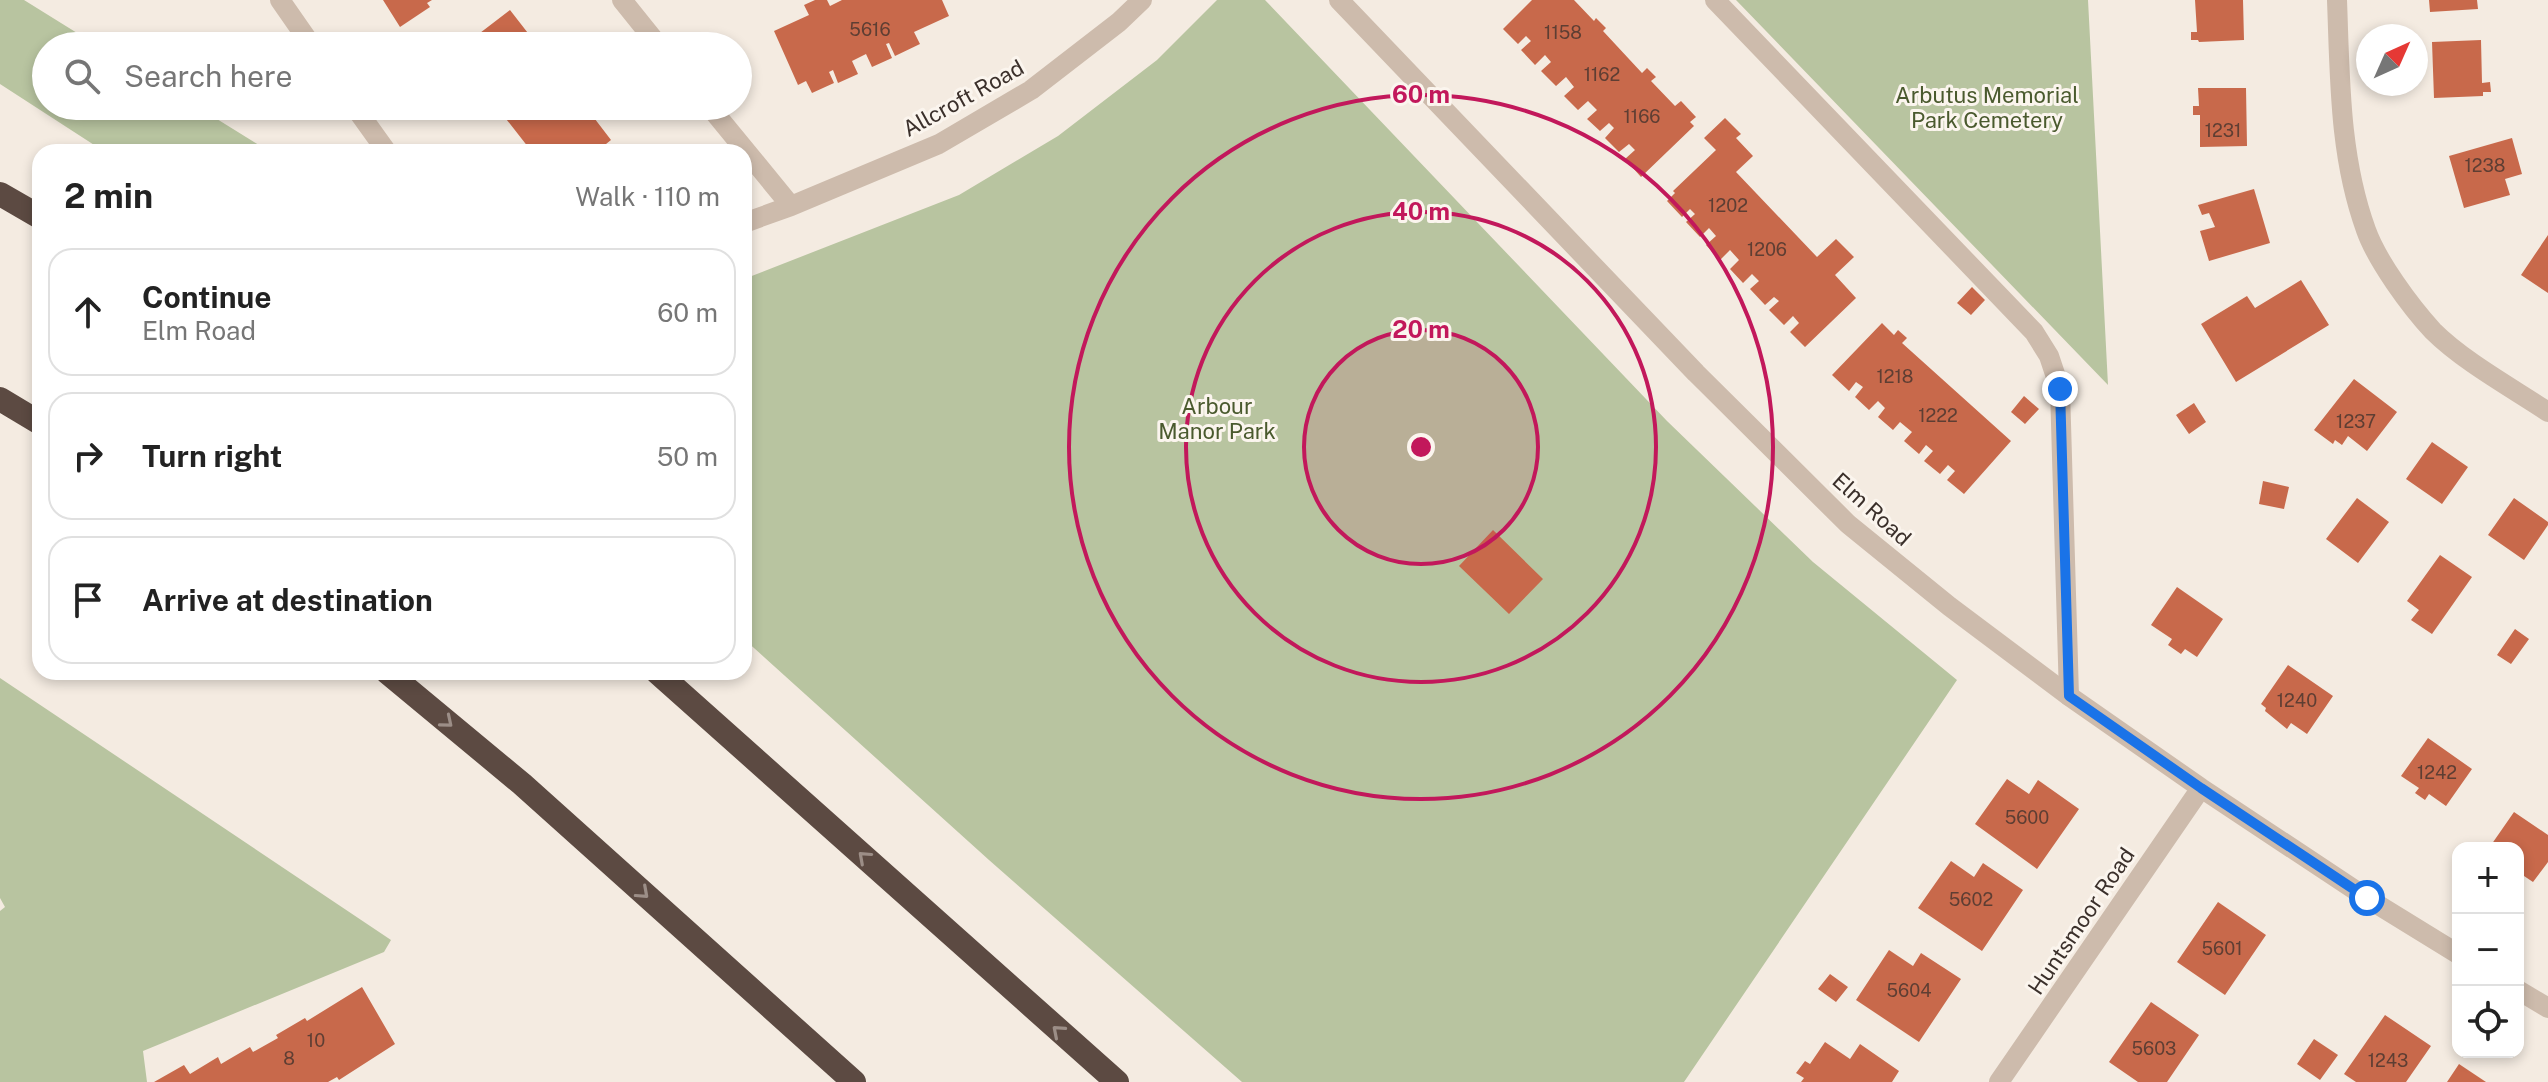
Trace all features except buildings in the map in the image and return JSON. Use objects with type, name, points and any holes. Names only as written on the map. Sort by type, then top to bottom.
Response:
[{"type":"highway","points":[[0,194],[32,212]]},
{"type":"highway","points":[[0,399],[32,418]]},
{"type":"highway","points":[[397,680],[522,784],[854,1082]]},
{"type":"highway","points":[[666,680],[1117,1082]]},
{"type":"street","points":[[280,0],[302,32]]},
{"type":"street","name":"Allcroft Road","points":[[752,220],[939,144],[1031,90],[1119,22],[1142,0]]},
{"type":"street","name":"Elm Road","points":[[1339,0],[1696,373],[1848,524],[1949,606],[2069,696],[2201,788],[2452,950]]},
{"type":"street","points":[[1715,0],[2034,332],[2049,356],[2060,389],[2069,696]]},
{"type":"street","points":[[2337,0],[2341,118],[2352,179],[2366,231],[2400,291],[2435,332],[2476,364],[2548,412]]},
{"type":"street","points":[[627,2],[649,32]]},
{"type":"street","points":[[364,120],[381,144]]},
{"type":"street","points":[[720,120],[740,144]]},
{"type":"street","points":[[752,158],[791,206]]},
{"type":"street","name":"Huntsmoor Road","points":[[1999,1082],[2201,788]]},
{"type":"street","points":[[2524,994],[2548,1008]]},
{"type":"green space","points":[[0,0],[24,0],[75,32],[32,32],[32,105],[0,84]]},
{"type":"green space","name":"Arbour Manor Park","points":[[1217,0],[1265,0],[1667,421],[1813,562],[1957,680],[1684,1082],[1242,1082],[752,646],[752,276],[959,195],[1058,136],[1157,60]]},
{"type":"green space","name":"Arbutus Memorial Park Cemetery","points":[[1736,0],[2088,0],[2108,385]]},
{"type":"green space","points":[[56,120],[219,120],[257,144],[93,144]]},
{"type":"green space","points":[[0,678],[391,940],[384,952],[143,1051],[147,1082],[0,1082],[0,911],[5,907],[0,898]]},
{"type":"route","points":[[2060,389],[2069,696],[2367,898]]}]
